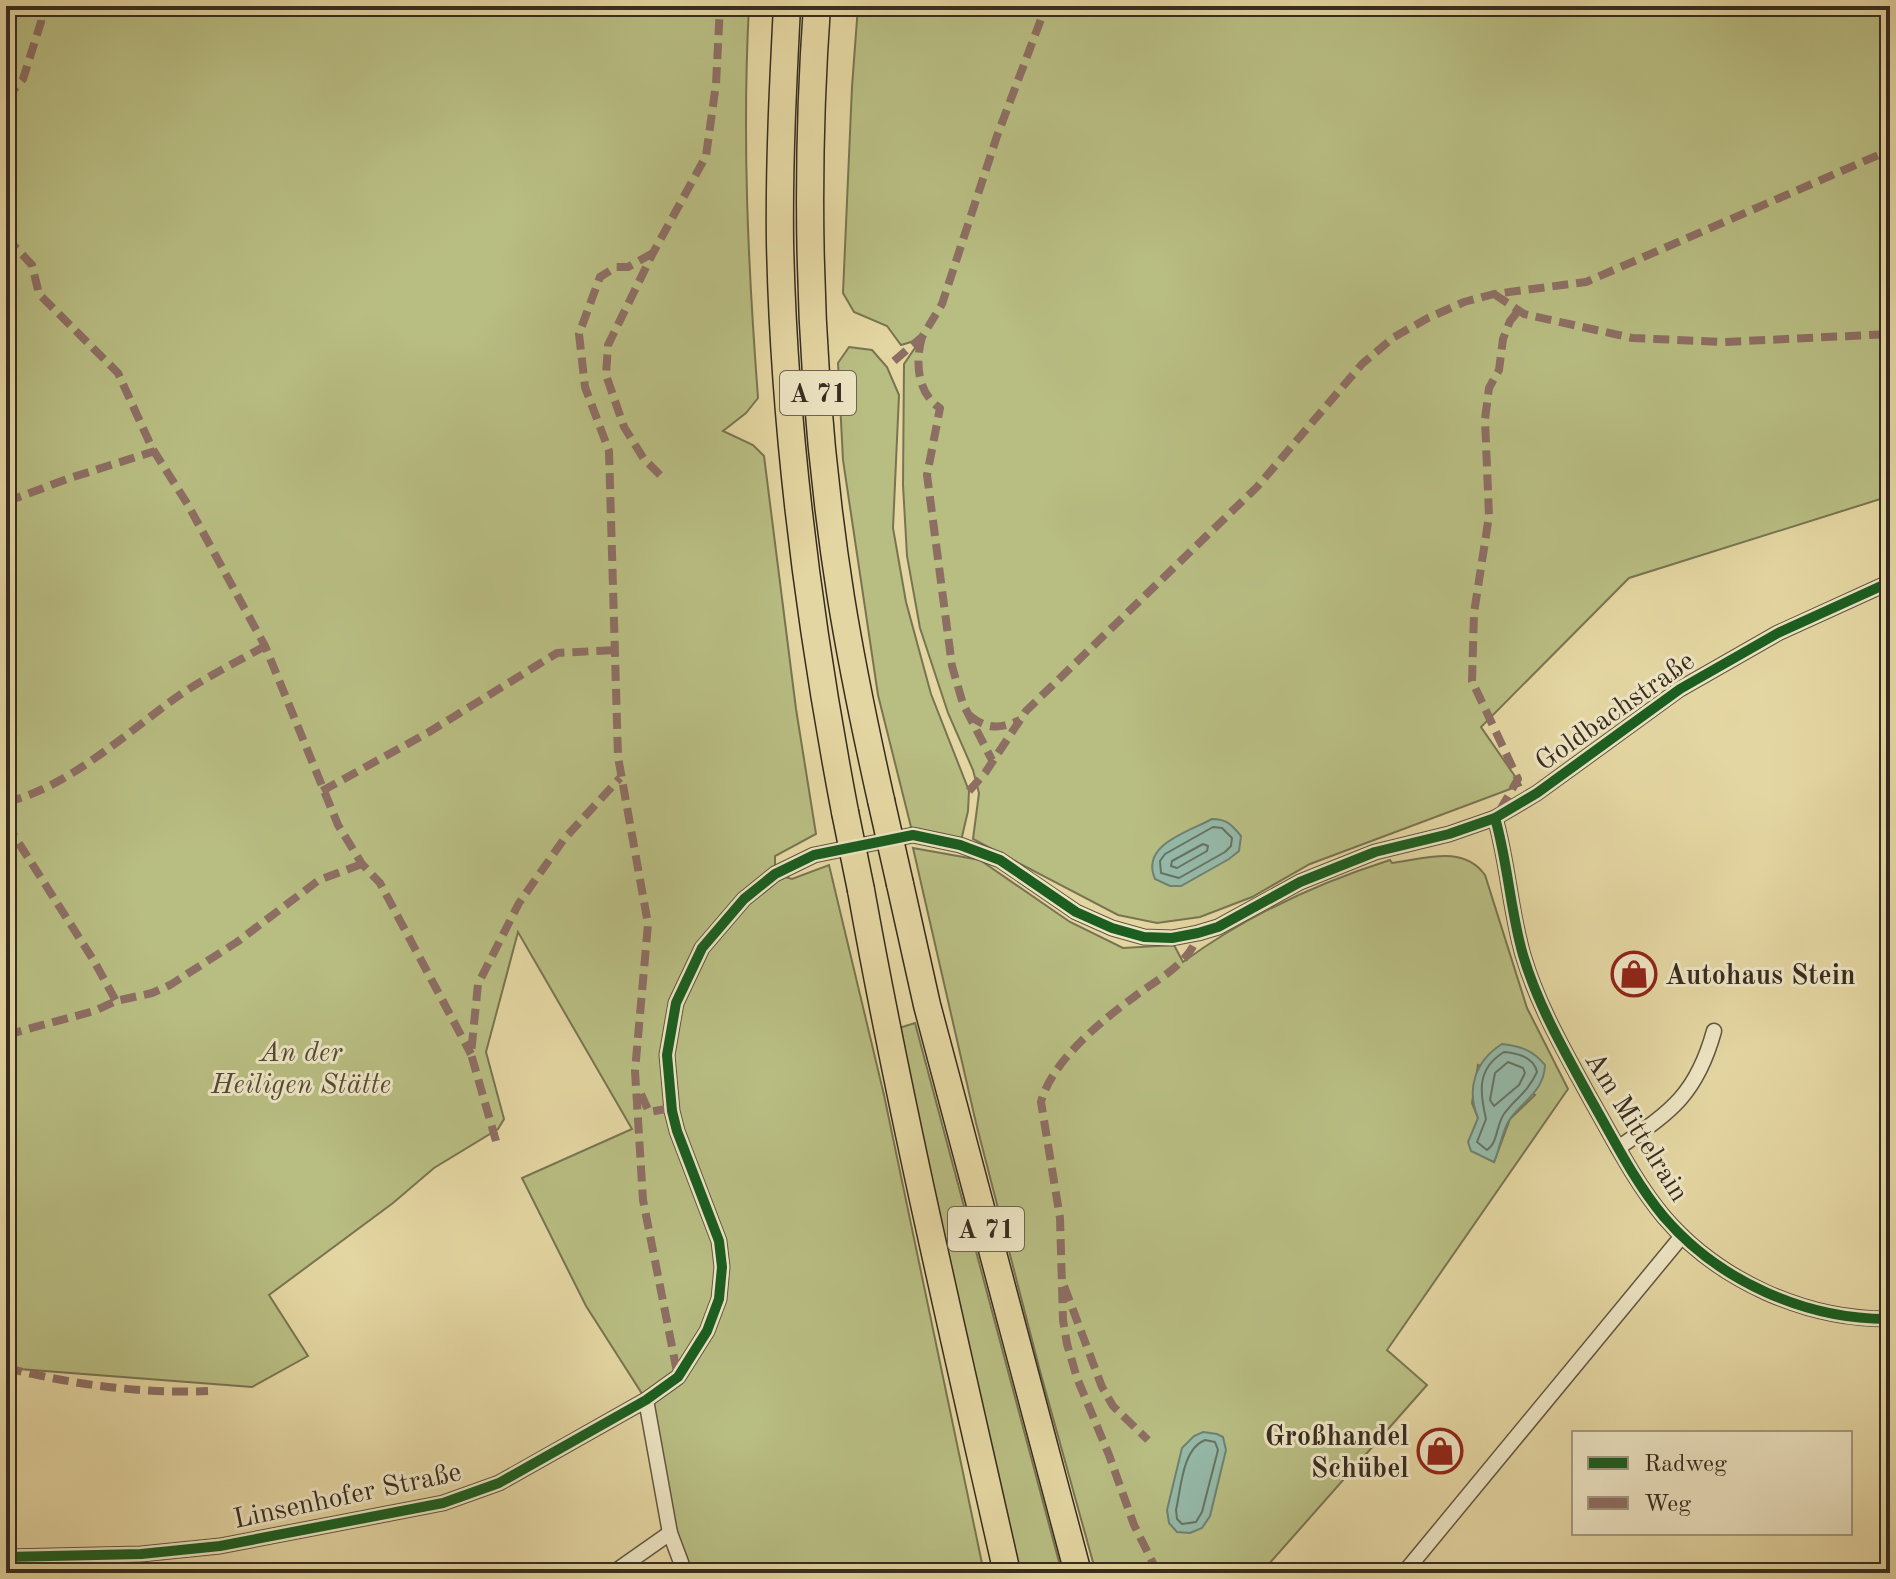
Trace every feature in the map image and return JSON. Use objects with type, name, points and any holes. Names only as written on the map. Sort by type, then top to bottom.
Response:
[{"type":"highway","name":"A 71","points":[[787,6],[780,157],[780,242],[787,391],[809,601],[884,1017],[1007,1573]]},
{"type":"highway","name":"A 71","points":[[817,6],[812,85],[812,327],[823,466],[841,597],[859,699],[927,1005],[1078,1573]]},
{"type":"street","name":"Goldbachstraße","points":[[1495,818],[1537,793],[1680,689],[1778,633],[1890,582]]},
{"type":"street","name":"Am Mittelrain","points":[[1495,818],[1524,957],[1550,1024],[1618,1148],[1662,1214],[1682,1236],[1735,1276],[1776,1298],[1840,1315],[1890,1319]]},
{"type":"street","name":"Linsenhofer Straße","points":[[6,1557],[141,1554],[220,1546],[443,1503],[499,1483],[646,1400],[678,1377],[707,1331],[719,1299],[722,1267],[719,1241],[672,1111],[667,1055],[676,1003],[702,948],[744,899],[775,874],[814,855],[913,835],[960,845],[1000,860],[1076,912],[1112,928],[1144,937],[1172,938],[1218,927],[1300,882],[1375,852],[1449,834],[1495,818]]},
{"type":"street","name":"Am Mittelrain","points":[[1618,1148],[1669,1113],[1689,1091],[1714,1031]]},
{"type":"street","name":"Am Mittelrain","points":[[1404,1573],[1682,1236]]},
{"type":"street","points":[[646,1400],[670,1533],[685,1573]]},
{"type":"street","points":[[613,1573],[670,1533]]},
{"type":"green space","name":"An der Heiligen Stätte","points":[[6,6],[749,6],[747,202],[758,398],[746,413],[723,431],[753,445],[764,456],[796,709],[816,834],[775,856],[775,874],[792,879],[829,865],[884,1095],[984,1573],[685,1573],[646,1400],[586,1306],[522,1178],[632,1129],[518,932],[486,1052],[504,1119],[498,1129],[434,1168],[393,1203],[269,1295],[308,1356],[252,1387],[6,1368]]},
{"type":"green space","points":[[858,6],[1890,6],[1890,496],[1629,578],[1481,727],[1521,785],[1310,864],[1252,897],[1200,917],[1157,923],[1118,915],[973,839],[979,793],[920,628],[907,556],[903,485],[904,364],[921,339],[901,345],[887,326],[854,312],[843,293]]},
{"type":"green space","points":[[849,347],[872,350],[887,367],[899,395],[893,528],[906,602],[931,694],[969,791],[960,845],[913,835],[878,695],[843,460],[838,363]]},
{"type":"green space","points":[[913,848],[980,860],[1070,922],[1123,948],[1174,945],[1183,962],[1257,915],[1308,890],[1362,869],[1390,860],[1392,863],[1442,856],[1466,859],[1485,875],[1527,1008],[1568,1089],[1387,1350],[1427,1385],[1261,1573],[1096,1573],[976,1123]],"holes":[[[1478,1065],[1535,1095],[1510,1119],[1494,1162],[1472,1151],[1478,1118],[1472,1103]]]},
{"type":"green space","points":[[915,1023],[1062,1573],[1017,1573],[899,1028]]},
{"type":"water","points":[[1212,819],[1225,821],[1238,832],[1241,836],[1239,851],[1181,886],[1170,886],[1155,879],[1152,867],[1160,849],[1179,835]]},
{"type":"water","points":[[1502,1044],[1526,1050],[1545,1065],[1537,1089],[1507,1123],[1494,1162],[1471,1151],[1468,1142],[1478,1118],[1473,1097],[1475,1076],[1485,1059]]},
{"type":"water","points":[[1203,1432],[1223,1437],[1226,1450],[1210,1516],[1202,1528],[1190,1533],[1177,1532],[1169,1523],[1167,1510],[1182,1448]]},
{"type":"marked path","points":[[6,99],[23,79],[41,22],[42,6]]},
{"type":"marked path","points":[[660,475],[644,459],[624,427],[606,375],[608,345],[653,253],[706,156],[716,84],[720,6]]},
{"type":"marked path","points":[[894,361],[922,337],[942,304],[997,136],[1046,6]]},
{"type":"marked path","points":[[969,791],[985,773],[1026,711],[1257,487],[1362,364],[1394,337],[1464,302],[1494,294],[1586,282],[1890,150]]},
{"type":"marked path","points":[[6,237],[32,265],[39,294],[118,373],[152,448],[188,505],[265,646],[338,825],[362,864],[380,883],[471,1054]]},
{"type":"marked path","points":[[653,253],[628,267],[616,267],[600,277],[579,334],[585,387],[609,451],[618,757],[648,924],[635,1071],[643,1200],[678,1377]]},
{"type":"marked path","points":[[1494,294],[1524,314],[1632,338],[1724,342],[1890,334]]},
{"type":"marked path","points":[[1500,810],[1518,779],[1472,681],[1474,613],[1489,516],[1485,419],[1489,388],[1499,370],[1503,339],[1510,321],[1519,310]]},
{"type":"marked path","points":[[922,337],[919,357],[922,386],[940,408],[927,475],[952,666],[963,704],[992,760]]},
{"type":"marked path","points":[[6,502],[155,451]]},
{"type":"marked path","points":[[6,802],[28,795],[72,773],[185,692],[265,646]]},
{"type":"marked path","points":[[322,791],[429,732],[557,653],[615,650]]},
{"type":"marked path","points":[[969,715],[994,726],[1020,720]]},
{"type":"marked path","points":[[496,1141],[471,1054],[478,984],[519,903],[564,839],[620,778]]},
{"type":"marked path","points":[[6,823],[116,1001]]},
{"type":"marked path","points":[[6,1035],[94,1011],[170,985],[237,942],[319,880],[362,864]]},
{"type":"marked path","points":[[1158,1573],[1134,1525],[1077,1378],[1067,1344],[1063,1320],[1060,1218],[1041,1102],[1055,1072],[1079,1043],[1107,1017],[1181,962],[1198,933]]},
{"type":"marked path","points":[[641,1094],[649,1112],[672,1108]]},
{"type":"marked path","points":[[1064,1286],[1102,1387],[1113,1406],[1148,1440]]},
{"type":"marked path","points":[[6,1368],[106,1387],[208,1391]]},
{"type":"cycle path","points":[[6,1557],[141,1554],[220,1546],[443,1503],[499,1483],[646,1400],[678,1377],[707,1331],[719,1299],[722,1267],[719,1241],[672,1111],[667,1055],[676,1003],[702,948],[744,899],[775,874],[814,855],[913,835],[960,845],[1000,860],[1076,912],[1112,928],[1144,937],[1172,938],[1198,933],[1218,927],[1300,882],[1375,852],[1449,834],[1495,818],[1537,793],[1680,689],[1778,633],[1890,582]]},
{"type":"cycle path","points":[[1495,818],[1523,955],[1544,1011],[1616,1144],[1664,1217],[1711,1260],[1766,1292],[1827,1312],[1858,1318],[1890,1319]]},
{"type":"place","name":"Autohaus Stein","points":[[1634,974]]},
{"type":"place","name":"Großhandel Schübel","points":[[1440,1451]]}]
